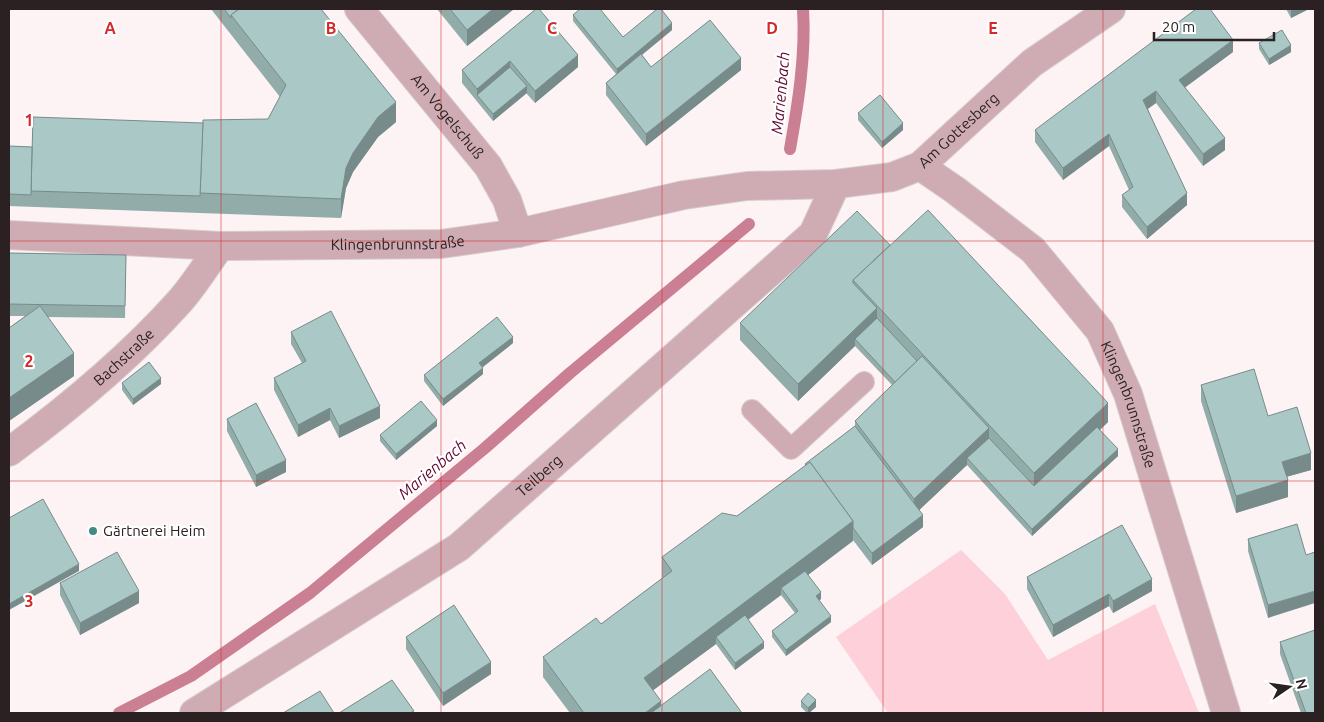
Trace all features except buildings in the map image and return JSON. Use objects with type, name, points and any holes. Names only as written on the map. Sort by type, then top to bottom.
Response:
[{"type":"street","name":"Am Vogelschuß","points":[[359,9],[488,166],[507,200],[518,233]]},
{"type":"street","name":"Am Gottesberg","points":[[781,184],[836,184],[892,178],[920,166],[1032,63],[1111,9]]},
{"type":"street","name":"Klingenbrunnstraße","points":[[920,166],[955,190],[1033,250],[1100,331],[1128,394],[1226,713]]},
{"type":"street","name":"Klingenbrunnstraße","points":[[9,236],[220,246],[441,244],[518,233],[684,195],[747,186],[781,184]]},
{"type":"street","name":"Teilberg","points":[[194,713],[459,547],[813,234],[836,184]]},
{"type":"street","name":"Bachstraße","points":[[9,452],[45,425],[136,347],[181,300],[220,246]]},
{"type":"lane","points":[[752,410],[791,450],[864,382]]},
{"type":"shaded area","points":[[961,550],[1005,594],[1048,660],[1155,604],[1199,713],[888,713],[836,637]]},
{"type":"waterway","name":"Marienbach","points":[[790,149],[802,62],[803,9]]},
{"type":"waterway","name":"Marienbach","points":[[119,713],[191,676],[310,593],[485,448],[570,373],[749,224]]},
{"type":"place","name":"Gärtnerei Heim","points":[[93,531]]}]
